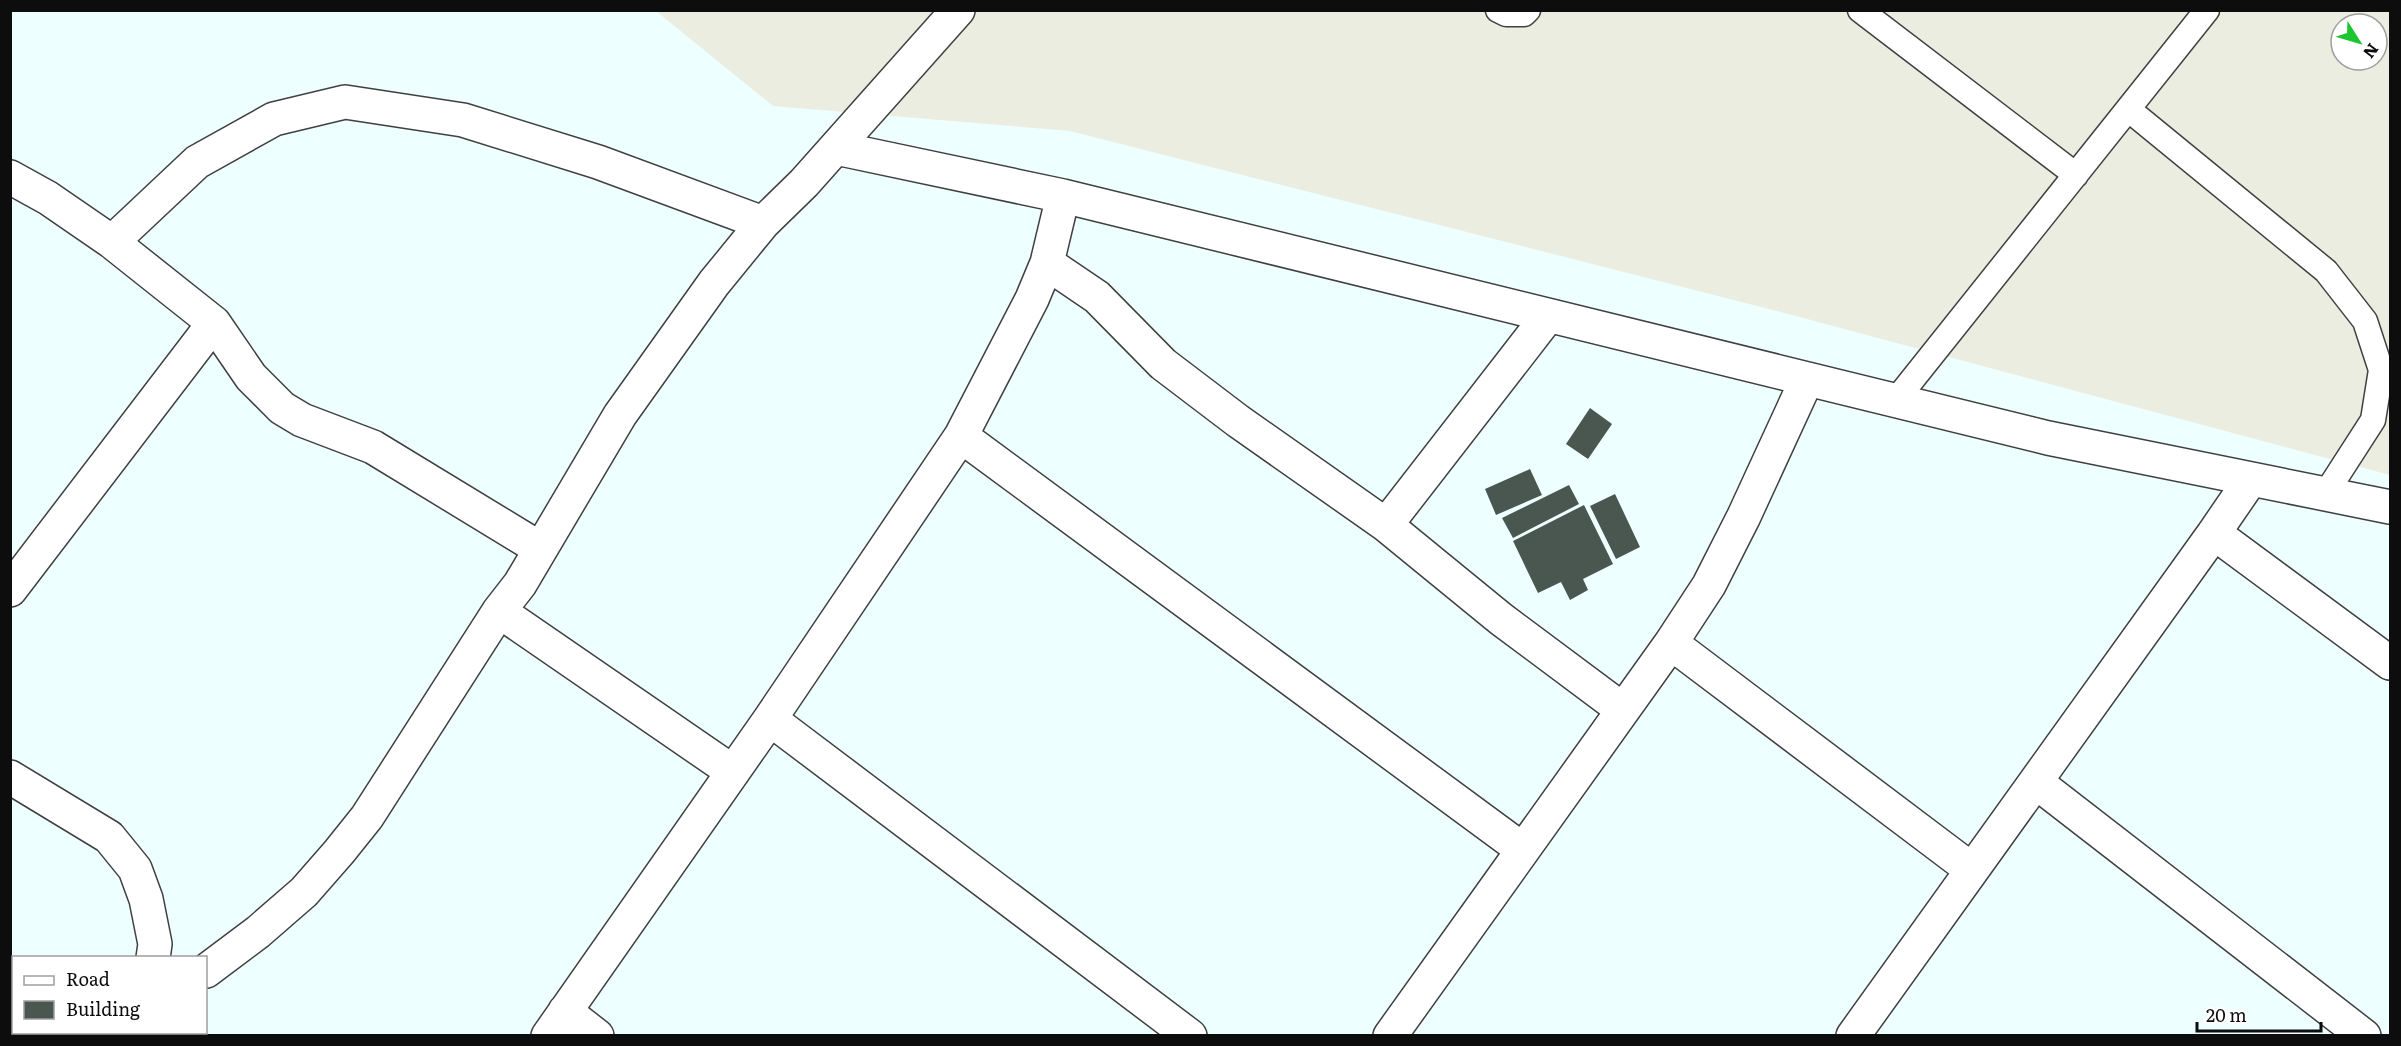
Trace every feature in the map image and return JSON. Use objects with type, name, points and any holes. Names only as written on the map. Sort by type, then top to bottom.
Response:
[{"type":"street","points":[[207,970],[258,932],[288,905],[339,852],[367,817],[499,612],[520,584],[539,548],[620,415],[714,283],[763,223],[804,183],[958,10]]},
{"type":"street","points":[[112,242],[197,162],[274,118],[345,102],[463,120],[598,162],[763,223]]},
{"type":"street","points":[[836,148],[1063,196],[2048,438],[2391,507]]},
{"type":"street","points":[[10,177],[48,198],[112,242],[214,323],[251,377],[282,408],[302,420],[373,447],[539,548]]},
{"type":"street","points":[[597,1035],[556,1023],[770,719],[961,436],[1032,299],[1047,263],[1063,196]]},
{"type":"street","points":[[1047,263],[1097,297],[1163,364],[1238,421],[1386,525],[1502,619],[1623,710]]},
{"type":"street","points":[[1386,525],[1548,316]]},
{"type":"street","points":[[10,590],[214,323]]},
{"type":"street","points":[[1390,1035],[1671,644],[1709,585],[1807,379]]},
{"type":"street","points":[[961,436],[1523,850]]},
{"type":"street","points":[[1853,1035],[2251,479]]},
{"type":"street","points":[[2214,533],[2391,663]]},
{"type":"street","points":[[499,612],[733,772]]},
{"type":"street","points":[[1671,644],[1972,870]]},
{"type":"street","points":[[770,719],[1190,1035]]},
{"type":"street","points":[[10,777],[109,837],[135,869],[146,899],[154,944],[153,956]]},
{"type":"street","points":[[2036,782],[2364,1035]]},
{"type":"lane","points":[[1498,10],[1506,14],[1524,14],[1528,10]]},
{"type":"lane","points":[[1860,10],[2076,175]]},
{"type":"lane","points":[[1896,400],[2207,10]]},
{"type":"lane","points":[[2128,109],[2326,271],[2365,321],[2381,369],[2373,420],[2326,494]]},
{"type":"shaded area","points":[[656,11],[2390,11],[2390,475],[1777,311],[1070,131],[773,106]]},
{"type":"building","points":[[1590,408],[1612,424],[1588,459],[1566,444]]},
{"type":"building","points":[[1530,469],[1542,495],[1496,515],[1485,489]]},
{"type":"building","points":[[1569,485],[1579,504],[1513,538],[1502,518]]},
{"type":"building","points":[[1615,494],[1640,547],[1616,559],[1590,506]]},
{"type":"building","points":[[1584,505],[1613,564],[1583,579],[1588,590],[1570,600],[1561,582],[1538,593],[1513,541]]}]
